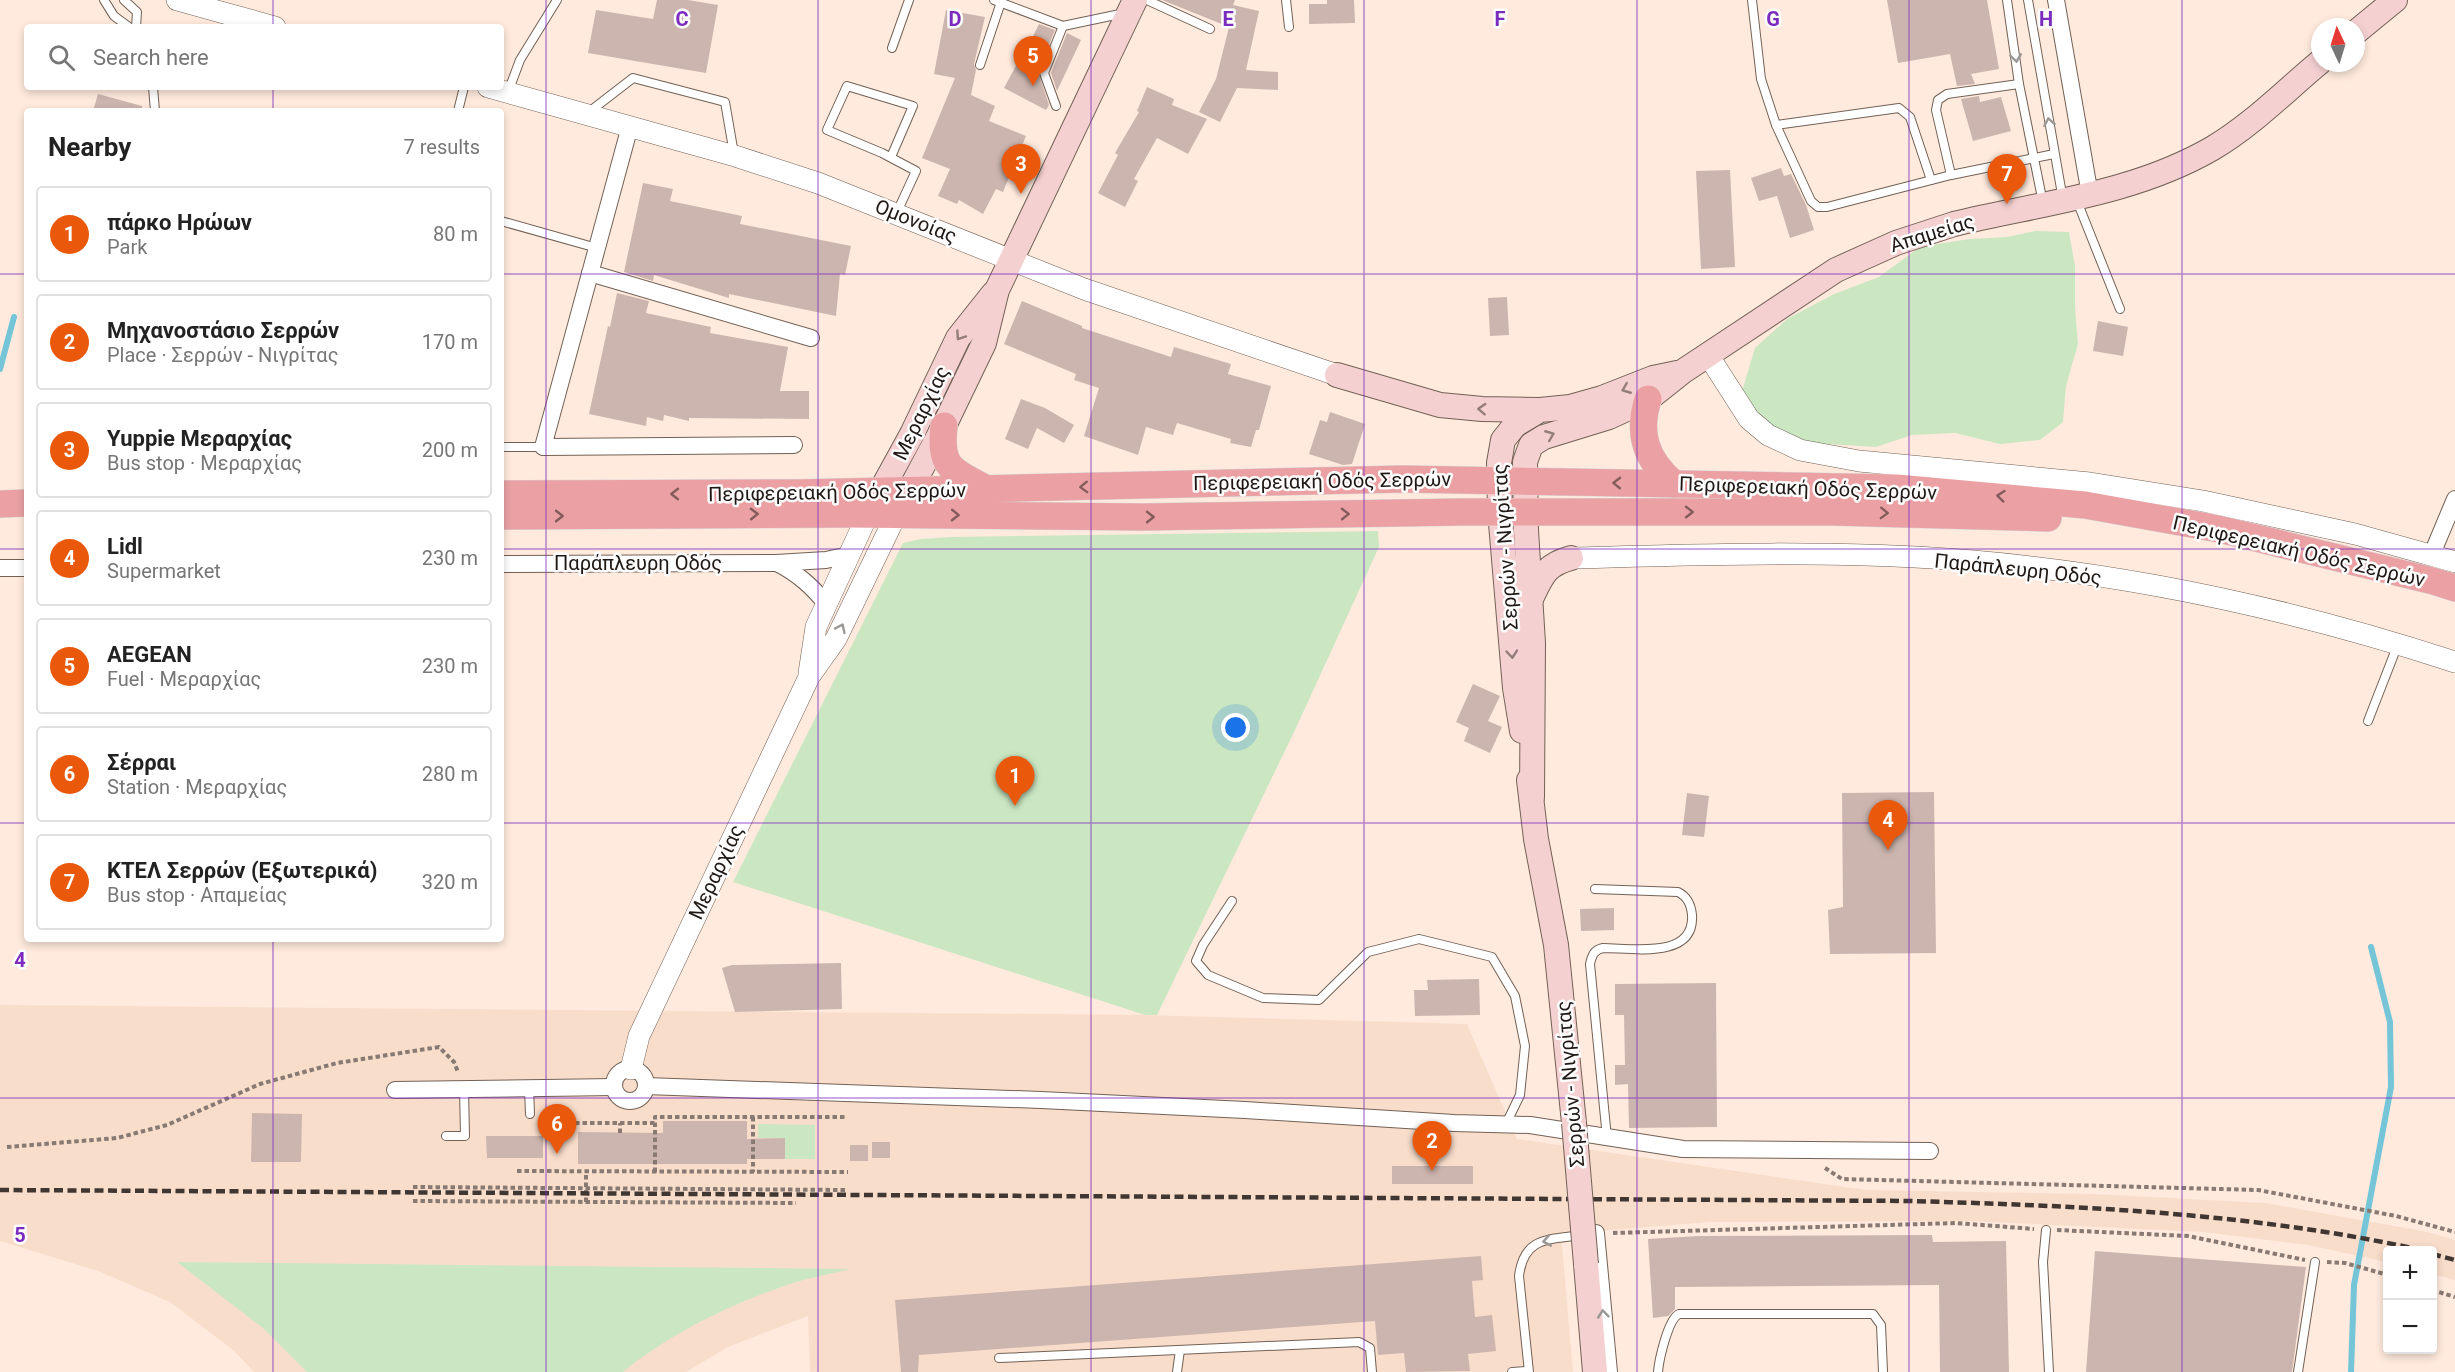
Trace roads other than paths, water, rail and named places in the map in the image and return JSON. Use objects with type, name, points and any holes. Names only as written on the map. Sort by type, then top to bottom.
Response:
[{"type":"main road","points":[[2365,25],[2395,0]]},
{"type":"main road","name":"Μεραρχίας","points":[[896,515],[944,426],[984,343],[997,290],[1138,4]]},
{"type":"main road","name":"Απαμείας","points":[[1682,372],[1811,285],[1869,254],[1954,224],[2068,200],[2163,172],[2214,147],[2265,110],[2311,70]]},
{"type":"main road","name":"Μεραρχίας","points":[[874,503],[912,434],[958,338],[997,290]]},
{"type":"main road","name":"Σερρών - Νιγρίτας","points":[[1595,1372],[1556,945],[1536,839],[1532,797],[1515,688],[1517,518],[1526,481],[1526,456],[1531,445],[1555,433],[1609,417],[1648,399],[1682,372]]},
{"type":"main road","name":"Σερρών - Νιγρίτας","points":[[1532,797],[1534,677],[1530,601],[1517,518],[1499,480],[1500,450],[1503,440],[1515,425],[1540,410],[1570,407],[1602,398],[1653,378],[1682,372]]},
{"type":"main road","points":[[1337,375],[1440,405],[1482,409],[1540,410]]},
{"type":"main road","points":[[1648,399],[1642,425],[1644,445],[1652,461],[1674,484]]},
{"type":"main road","points":[[944,426],[941,448],[945,461],[954,471],[988,489]]},
{"type":"main road","name":"Περιφερειακή Οδός Σερρών","points":[[504,516],[874,503],[909,491],[1253,481],[1499,480],[1897,488],[2085,505],[2219,529],[2455,588]]},
{"type":"main road","name":"Περιφερειακή Οδός Σερρών","points":[[504,494],[874,503],[896,515],[1517,518],[1832,512],[2084,520],[2142,516]]},
{"type":"main road","points":[[0,504],[24,503]]},
{"type":"main road","points":[[1517,518],[1548,550],[1571,558]]},
{"type":"main road","points":[[1530,601],[1548,568],[1558,561],[1571,558]]},
{"type":"street","points":[[2056,0],[2068,200]]},
{"type":"street","points":[[182,1],[264,24]]},
{"type":"street","name":"Ομονοίας","points":[[498,90],[735,156],[818,183],[1150,313],[1337,375]]},
{"type":"street","points":[[630,126],[543,447],[794,445]]},
{"type":"street","points":[[590,273],[811,338]]},
{"type":"street","points":[[1708,355],[1749,419],[1768,435],[1800,450],[1858,461],[2090,483],[2204,501],[2355,534],[2455,562]]},
{"type":"street","points":[[2432,554],[2455,499]]},
{"type":"street","name":"Μεραρχίας","points":[[809,677],[816,627],[874,503]]},
{"type":"street","name":"Μεραρχίας","points":[[631,1069],[639,1036],[809,677],[836,639],[896,515]]},
{"type":"street","name":"Παράπλευρη Οδός","points":[[504,564],[776,562],[826,560],[849,555]]},
{"type":"street","name":"Παράπλευρη Οδός","points":[[1571,558],[1672,555],[1864,555],[1974,561],[2077,573],[2212,595],[2362,632],[2455,662]]},
{"type":"street","points":[[776,562],[802,577],[827,605]]},
{"type":"street","points":[[0,568],[24,568]]},
{"type":"street","points":[[631,1069],[644,1077],[646,1086],[642,1096],[633,1101],[622,1099],[614,1087],[617,1076],[631,1069]]},
{"type":"street","points":[[646,1086],[1106,1103],[1506,1125],[1551,1128],[1607,1139],[1683,1149],[1930,1151]]},
{"type":"street","points":[[395,1090],[614,1087]]},
{"type":"street","points":[[1596,1233],[1609,1372]]},
{"type":"lane","points":[[104,0],[114,16],[125,24]]},
{"type":"lane","points":[[124,0],[137,12],[136,24]]},
{"type":"lane","points":[[504,82],[557,0]]},
{"type":"lane","points":[[892,48],[909,0]]},
{"type":"lane","points":[[1286,0],[1289,27]]},
{"type":"lane","points":[[1752,0],[1761,79],[1776,125],[1811,201],[1818,207],[1827,207],[1951,175],[2054,154]]},
{"type":"lane","points":[[2007,0],[2019,84],[2034,157],[2068,200]]},
{"type":"lane","points":[[2028,0],[2054,154],[2068,200],[2120,309]]},
{"type":"lane","points":[[980,65],[998,1],[1063,26],[1138,4],[1210,29]]},
{"type":"lane","points":[[1056,106],[1044,73],[1063,26]]},
{"type":"lane","points":[[586,114],[633,78],[725,102],[735,156]]},
{"type":"lane","points":[[1951,175],[1936,110],[1938,100],[1947,94],[2019,84]]},
{"type":"lane","points":[[891,158],[913,106],[847,86],[827,130],[916,171],[896,213]]},
{"type":"lane","points":[[153,90],[155,108]]},
{"type":"lane","points":[[459,108],[463,90]]},
{"type":"lane","points":[[1776,125],[1899,108],[1910,117],[1931,180]]},
{"type":"lane","points":[[504,222],[597,248]]},
{"type":"lane","points":[[504,447],[543,447]]},
{"type":"lane","points":[[2368,721],[2398,643]]},
{"type":"lane","points":[[1594,889],[1678,892],[1688,900],[1692,912],[1691,929],[1686,938],[1673,946],[1658,949],[1603,948],[1598,949],[1592,957],[1590,964],[1607,1139]]},
{"type":"lane","points":[[1232,901],[1203,945],[1196,961],[1208,975],[1263,998],[1319,1000],[1368,952],[1421,938],[1492,957],[1515,996],[1525,1046],[1520,1095],[1506,1125]]},
{"type":"lane","points":[[529,1088],[530,1114]]},
{"type":"lane","points":[[446,1136],[465,1136],[464,1089]]},
{"type":"lane","points":[[2046,1230],[2043,1262],[2049,1372]]},
{"type":"lane","points":[[1512,1372],[1529,1371],[1519,1276],[1521,1261],[1527,1250],[1537,1242],[1596,1233]]},
{"type":"lane","points":[[2298,1372],[2315,1262]]},
{"type":"lane","points":[[1658,1372],[1668,1332],[1675,1315],[1873,1314],[1881,1325],[1883,1372]]},
{"type":"lane","points":[[999,1358],[1359,1342],[1370,1348],[1372,1372]]},
{"type":"lane","points":[[1177,1372],[1180,1350]]},
{"type":"waterway","points":[[0,369],[14,317]]},
{"type":"waterway","points":[[2351,1372],[2354,1285],[2391,1087],[2390,1022],[2371,947]]},
{"type":"railway","points":[[0,1190],[1912,1201],[2168,1213],[2295,1227],[2402,1246]]},
{"type":"railway","points":[[2437,1255],[2455,1260]]},
{"type":"place","name":"AEGEAN","points":[[1033,86]]},
{"type":"place","name":"Yuppie Μεραρχίας","points":[[1021,194]]},
{"type":"place","name":"ΚΤΕΛ Σερρών (Εξωτερικά)","points":[[2007,204]]},
{"type":"place","name":"πάρκο Ηρώων","points":[[1015,806]]},
{"type":"place","name":"Lidl","points":[[1888,850]]},
{"type":"place","name":"Σέρραι","points":[[557,1154]]},
{"type":"place","name":"Μηχανοστάσιο Σερρών","points":[[1432,1171]]}]
